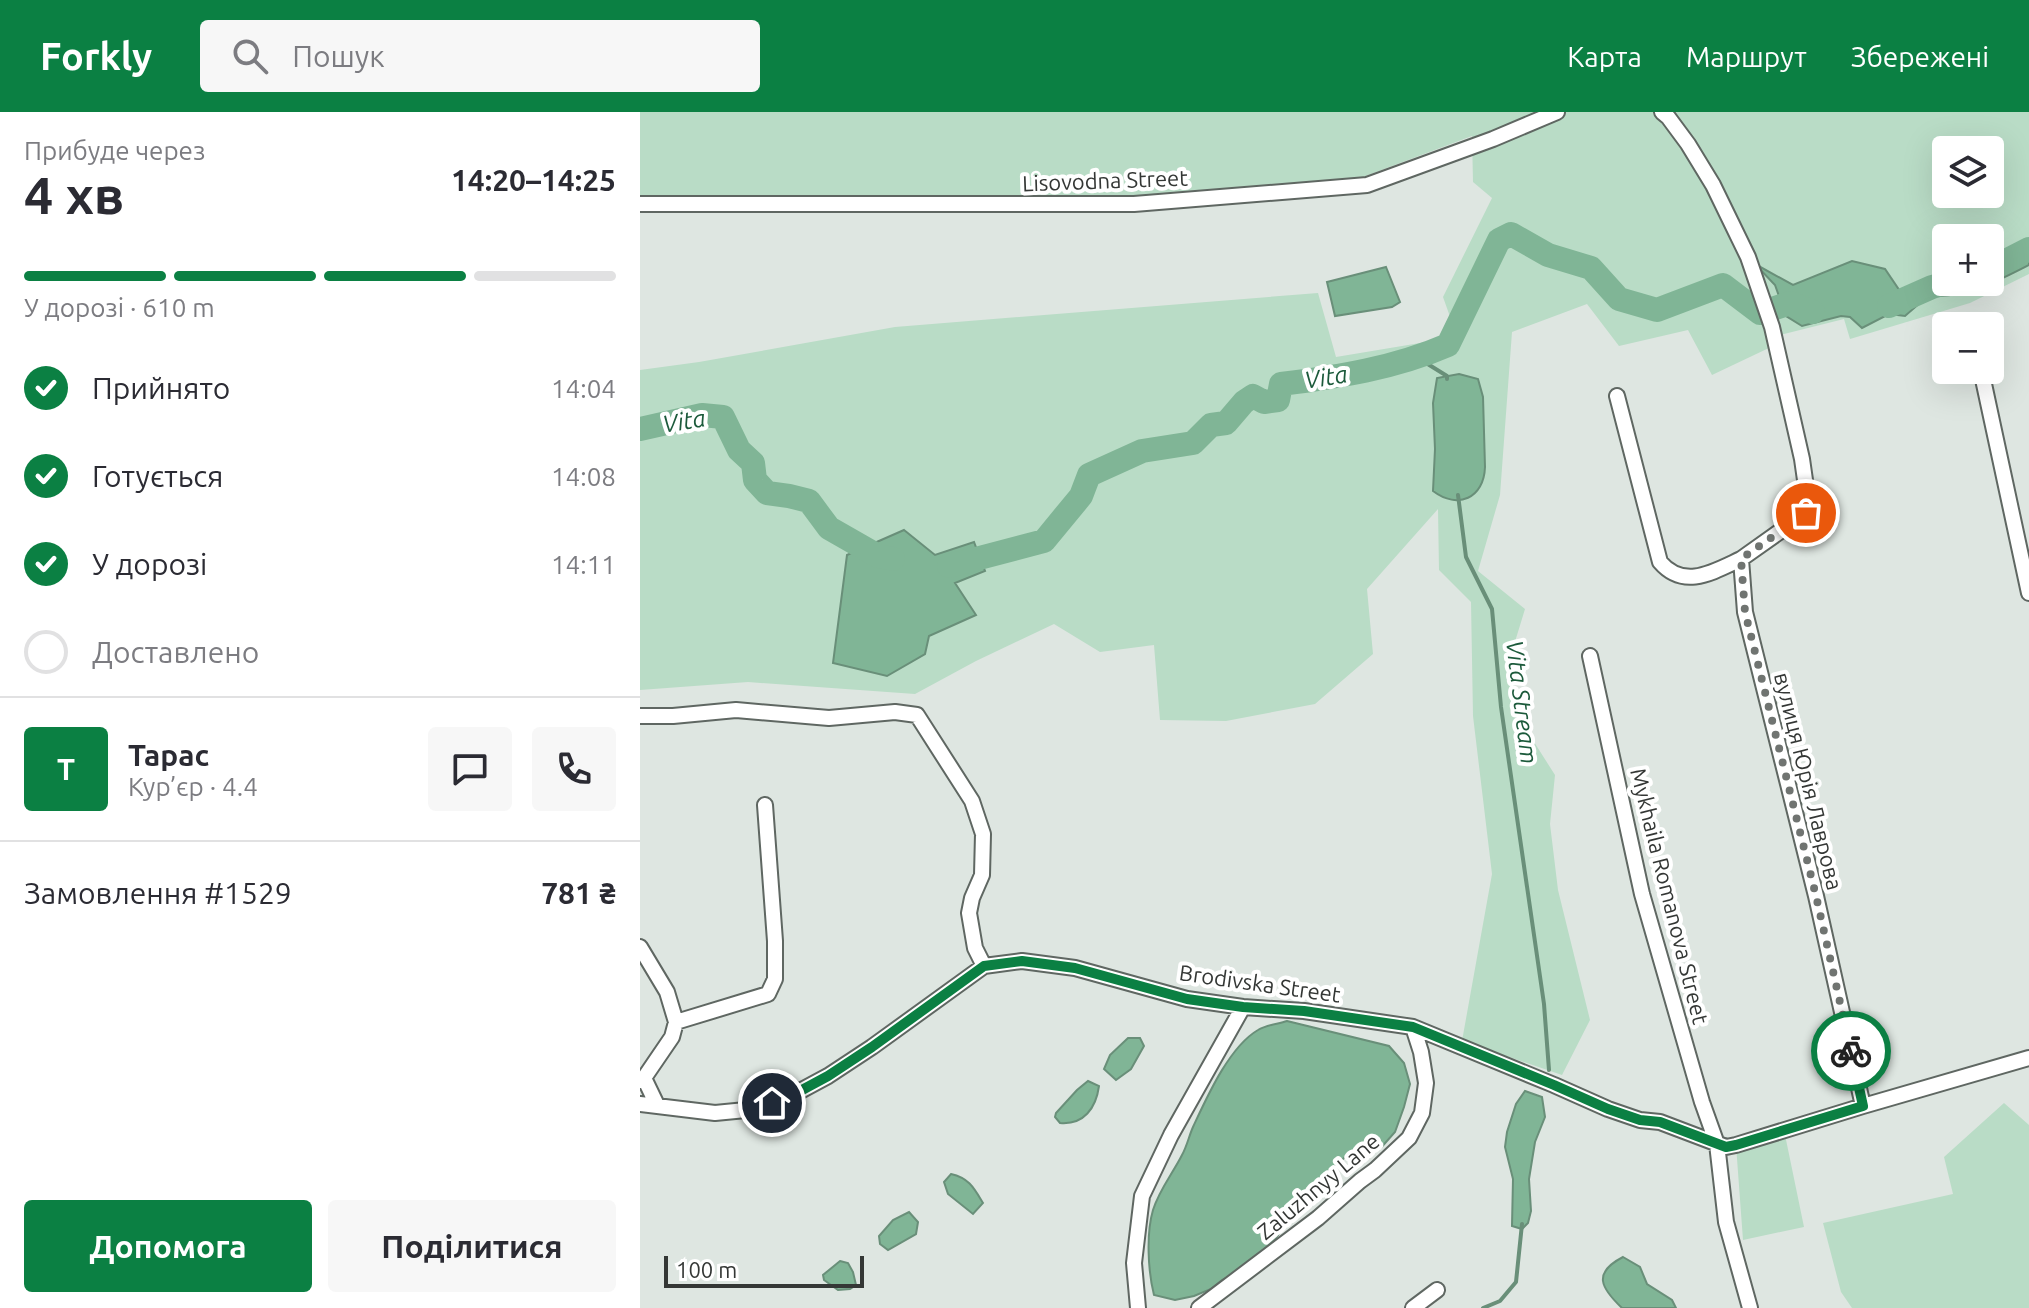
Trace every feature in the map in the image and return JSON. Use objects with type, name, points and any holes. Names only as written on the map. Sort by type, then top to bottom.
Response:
[{"type":"street","name":"Lisovodna Street","points":[[640,204],[1134,204],[1367,185],[1557,112]]},
{"type":"street","points":[[1617,396],[1660,562],[1674,575],[1694,577],[1719,570],[1741,559],[1806,513],[1809,508],[1802,459],[1772,327],[1748,257],[1713,185],[1688,144],[1662,112]]},
{"type":"street","points":[[1984,384],[2029,593]]},
{"type":"street","name":"вулиця Юрія Лаврова","points":[[1741,559],[1745,612],[1816,896],[1863,1106]]},
{"type":"street","name":"Mykhaila Romanova Street","points":[[1590,656],[1642,894],[1717,1144],[1726,1222],[1750,1308]]},
{"type":"street","points":[[640,716],[736,710],[829,718],[895,712],[917,715],[972,801],[983,834],[982,875],[969,913],[975,948],[984,966]]},
{"type":"street","points":[[676,1022],[768,994],[775,979],[765,805]]},
{"type":"street","points":[[640,947],[667,992],[676,1022],[672,1037],[642,1080],[657,1105]]},
{"type":"street","name":"Brodivska Street","points":[[640,1104],[715,1113],[756,1109],[789,1097],[872,1047],[984,966],[1022,961],[1075,968],[1187,999],[1304,1011],[1413,1027],[1608,1109],[1640,1120],[1660,1122],[1726,1147],[2029,1058]]},
{"type":"street","points":[[1138,1308],[1134,1263],[1142,1196],[1171,1135],[1243,1007]]},
{"type":"street","name":"Zaluzhnyy Lane","points":[[1199,1308],[1318,1218],[1409,1138],[1422,1113],[1426,1083],[1413,1027]]},
{"type":"street","points":[[1413,1308],[1437,1290]]},
{"type":"shaded area","points":[[640,112],[2029,112],[2029,274],[2004,286],[2004,224],[1932,224],[1932,296],[1984,296],[1970,303],[1850,339],[1844,319],[1780,335],[1771,347],[1712,375],[1688,330],[1619,346],[1587,304],[1512,332],[1500,495],[1478,571],[1525,609],[1510,658],[1520,720],[1555,775],[1550,824],[1558,890],[1590,1020],[1562,1075],[1462,1041],[1492,874],[1473,716],[1471,602],[1439,570],[1438,509],[1367,589],[1373,654],[1315,704],[1226,721],[1160,720],[1154,645],[1100,652],[1054,624],[915,694],[748,682],[640,690],[640,370],[895,327],[1318,293],[1336,357],[1444,339],[1453,325],[1443,297],[1492,198],[1473,182],[1472,136],[1363,177],[1129,196],[640,199]]},
{"type":"shaded area","points":[[2016,247],[2029,252],[2029,265],[2004,277],[2004,250]]},
{"type":"shaded area","points":[[1852,261],[1885,269],[1904,297],[1932,290],[1932,295],[1905,316],[1889,314],[1862,328],[1850,317],[1841,316],[1802,326],[1786,316],[1775,285],[1755,264],[1793,285]]},
{"type":"shaded area","points":[[1386,267],[1400,302],[1392,307],[1335,316],[1327,282]]},
{"type":"shaded area","points":[[1459,374],[1478,379],[1483,397],[1485,467],[1484,478],[1475,493],[1468,498],[1452,500],[1433,491],[1433,403],[1437,378]]},
{"type":"shaded area","points":[[904,530],[935,555],[974,542],[985,571],[955,583],[976,615],[929,636],[925,654],[887,676],[833,663],[847,555]]},
{"type":"shaded area","points":[[1287,1021],[1389,1046],[1404,1063],[1410,1084],[1395,1132],[1379,1150],[1349,1154],[1312,1185],[1296,1201],[1276,1238],[1244,1269],[1194,1296],[1175,1300],[1154,1295],[1149,1241],[1153,1210],[1159,1196],[1228,1060],[1258,1030]]},
{"type":"shaded area","points":[[1128,1038],[1140,1038],[1144,1046],[1131,1069],[1116,1080],[1104,1069],[1110,1055]]},
{"type":"shaded area","points":[[1088,1081],[1099,1086],[1092,1108],[1076,1121],[1060,1123],[1055,1117],[1056,1113]]},
{"type":"shaded area","points":[[1525,1091],[1542,1097],[1545,1117],[1535,1142],[1529,1179],[1531,1211],[1528,1223],[1522,1229],[1512,1226],[1513,1179],[1505,1147],[1516,1104]]},
{"type":"shaded area","points":[[2004,1103],[2029,1125],[2029,1308],[1852,1308],[1841,1292],[1823,1223],[1953,1194],[1944,1157]]},
{"type":"shaded area","points":[[1784,1130],[1804,1227],[1743,1240],[1736,1145]]},
{"type":"shaded area","points":[[951,1174],[967,1181],[983,1203],[973,1214],[948,1194],[944,1182]]},
{"type":"shaded area","points":[[909,1212],[918,1222],[916,1234],[888,1250],[880,1244],[879,1236],[893,1220]]},
{"type":"shaded area","points":[[1623,1257],[1640,1267],[1647,1284],[1672,1300],[1676,1308],[1622,1308],[1609,1294],[1603,1281],[1607,1269]]},
{"type":"shaded area","points":[[840,1261],[848,1263],[853,1272],[856,1285],[850,1289],[838,1290],[824,1280],[823,1275]]},
{"type":"waterway","name":"Vita","points":[[949,566],[1044,541],[1081,496],[1089,475],[1142,451],[1193,443],[1211,425],[1226,423],[1253,396],[1264,402],[1278,400],[1281,384],[1366,370],[1408,360],[1448,345],[1499,240],[1511,234],[1548,255],[1591,268],[1619,299],[1657,310],[1723,285],[1760,313],[1790,303],[1813,312]]},
{"type":"waterway","name":"Vita","points":[[2004,262],[2029,249]]},
{"type":"waterway","name":"Vita","points":[[1889,306],[1932,287]]},
{"type":"waterway","name":"Vita Stream","points":[[1418,358],[1447,376],[1447,379]]},
{"type":"waterway","name":"Vita","points":[[640,429],[702,415],[723,417],[739,450],[753,463],[755,480],[767,493],[809,501],[829,528],[878,556],[893,559]]},
{"type":"waterway","name":"Vita Stream","points":[[1458,495],[1466,557],[1492,609],[1501,707],[1544,1004],[1549,1070]]},
{"type":"waterway","name":"Vita Stream","points":[[1483,1308],[1500,1301],[1516,1282],[1522,1224]]},
{"type":"way so far","points":[[1806,513],[1741,559],[1745,612],[1851,1051]]},
{"type":"route","points":[[772,1103],[828,1076],[984,966],[1022,961],[1075,968],[1187,999],[1304,1011],[1413,1027],[1608,1109],[1640,1120],[1660,1122],[1726,1147],[1863,1106],[1851,1051]]}]
